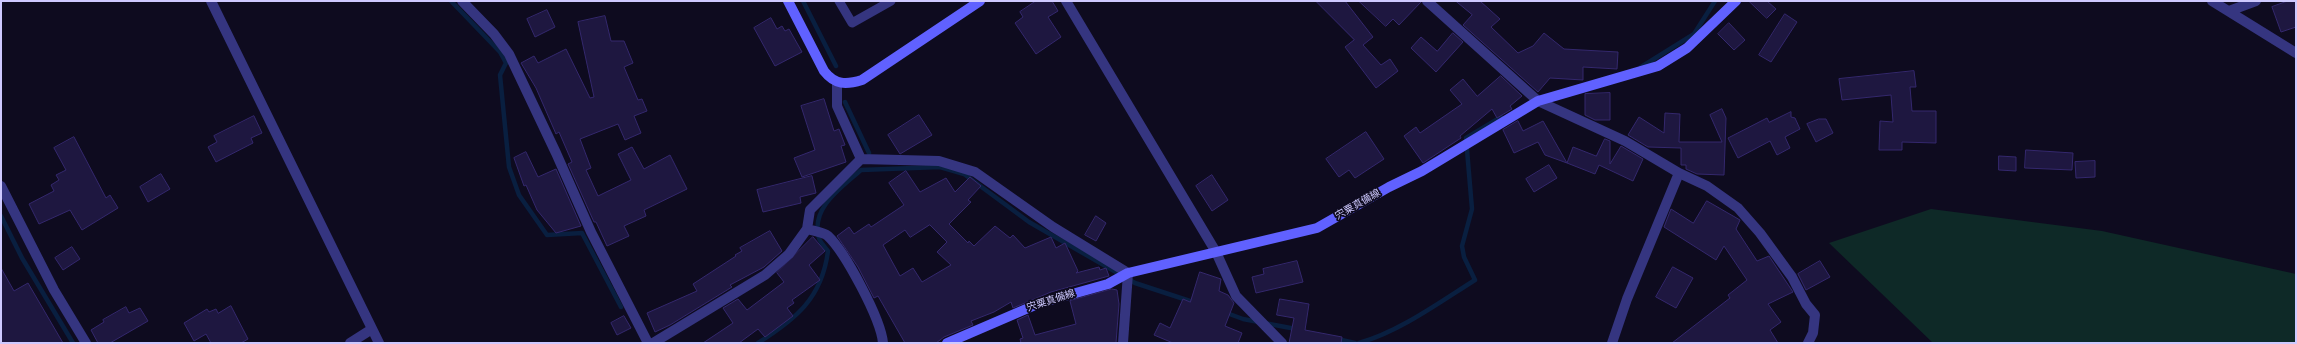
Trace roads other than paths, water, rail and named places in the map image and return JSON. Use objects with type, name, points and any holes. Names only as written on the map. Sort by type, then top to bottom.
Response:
[{"type":"main road","points":[[788,1],[824,71],[830,79],[837,83],[849,84],[862,80],[980,1]]},
{"type":"main road","name":"宍粟真備線","points":[[947,343],[1040,303],[1108,284],[1128,272],[1317,228],[1389,187],[1422,171],[1538,101],[1658,66],[1687,48],[1736,1]]},
{"type":"street","points":[[211,1],[379,343]]},
{"type":"street","points":[[462,1],[494,34],[509,54],[556,153],[591,232],[648,343]]},
{"type":"street","points":[[1066,1],[1216,252],[1236,296],[1281,343]]},
{"type":"street","points":[[1427,1],[1538,101],[1625,141],[1679,173],[1708,186],[1738,208],[1760,232],[1792,277],[1806,304],[1815,315],[1813,333],[1808,343]]},
{"type":"street","points":[[2212,1],[2296,53]]},
{"type":"street","points":[[2229,11],[2256,1]]},
{"type":"street","points":[[837,83],[837,106],[861,159]]},
{"type":"street","points":[[653,343],[765,275],[789,254],[807,229],[810,210],[861,159],[939,161],[975,172],[1053,227],[1128,272],[1123,343]]},
{"type":"street","points":[[1612,343],[1627,299],[1679,173]]},
{"type":"street","points":[[1,186],[54,290],[86,343]]},
{"type":"street","points":[[807,229],[827,235],[840,251],[871,304],[882,332],[883,343]]},
{"type":"street","points":[[350,343],[372,329]]},
{"type":"lane","points":[[839,1],[852,23],[891,1]]},
{"type":"waterway","points":[[451,1],[500,52],[506,63],[500,75],[509,167],[519,195],[547,235],[582,233],[621,307]]},
{"type":"waterway","points":[[803,1],[836,66]]},
{"type":"waterway","points":[[1641,67],[1694,34],[1715,1]]},
{"type":"waterway","points":[[845,102],[869,153]]},
{"type":"waterway","points":[[1359,343],[1389,332],[1404,324],[1475,280],[1464,257],[1462,246],[1472,209],[1466,138],[1501,117]]},
{"type":"waterway","points":[[758,343],[795,316],[805,306],[813,294],[820,282],[828,251],[821,243],[819,238],[817,227],[819,217],[823,208],[837,191],[861,170],[940,167],[964,174],[1029,222],[1135,283],[1196,303]]},
{"type":"waterway","points":[[1,216],[22,258],[73,343]]},
{"type":"waterway","points":[[1224,312],[1243,319],[1296,329]]},
{"type":"waterway","points":[[1337,339],[1355,343]]}]
